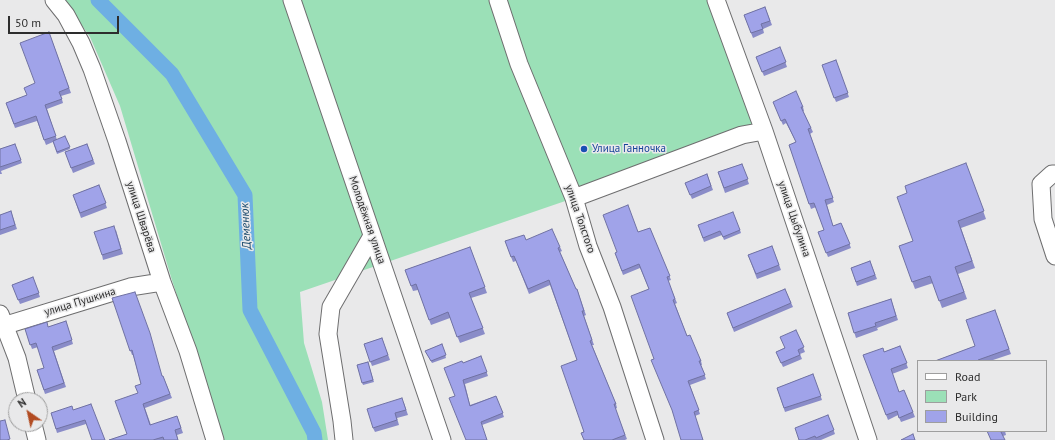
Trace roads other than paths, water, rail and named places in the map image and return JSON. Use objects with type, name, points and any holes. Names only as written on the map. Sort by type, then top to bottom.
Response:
[{"type":"street","name":"улица Шварёва","points":[[54,0],[66,15],[92,69],[162,282],[188,351],[215,440]]},
{"type":"street","name":"Молодёжная улица","points":[[292,0],[442,440]]},
{"type":"street","name":"улица Толстого","points":[[498,0],[520,64],[574,198],[588,246],[612,307],[655,440]]},
{"type":"street","name":"улица Цыбулина","points":[[716,0],[764,131],[868,440]]},
{"type":"street","points":[[574,198],[742,135],[764,131]]},
{"type":"street","points":[[1055,174],[1052,174],[1041,184],[1043,219],[1055,256]]},
{"type":"street","points":[[344,440],[328,334],[331,307],[372,236]]},
{"type":"street","name":"улица Пушкина","points":[[2,322],[130,287],[162,282]]},
{"type":"street","points":[[2,322],[17,358],[25,392]]},
{"type":"waterway","name":"Деменюк","points":[[98,0],[172,74],[245,195],[250,310],[314,433],[315,440]]},
{"type":"place","name":"Улица Ганночка","points":[[584,149]]}]
